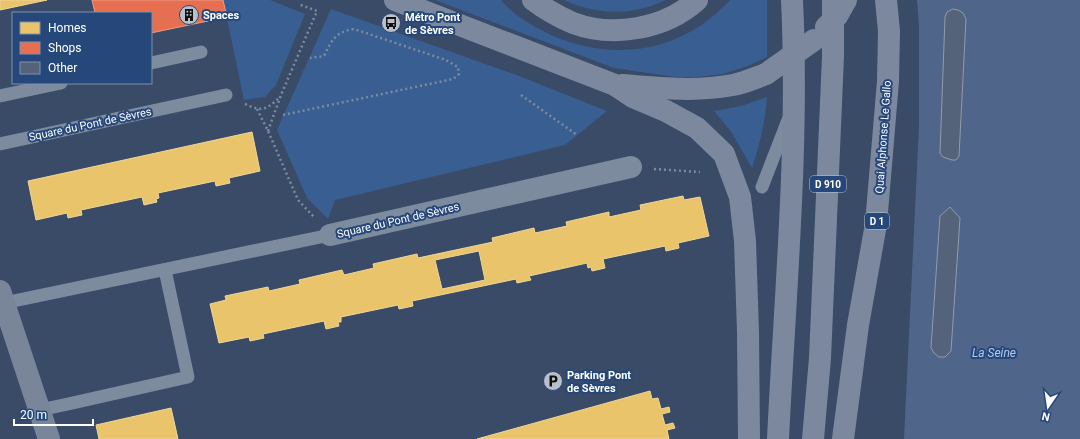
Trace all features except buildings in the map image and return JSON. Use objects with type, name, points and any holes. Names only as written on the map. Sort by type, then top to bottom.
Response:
[{"type":"main road","points":[[395,0],[614,85],[633,97],[666,111],[697,128],[724,154],[740,196],[745,241],[749,439]]},
{"type":"main road","points":[[533,0],[552,13],[572,23],[583,26],[624,30],[648,26],[671,18],[689,7],[697,0]]},
{"type":"main road","points":[[778,439],[791,201],[794,87],[792,0]]},
{"type":"main road","name":"D 910","points":[[813,439],[820,358],[833,56],[833,0]]},
{"type":"main road","points":[[614,85],[678,90],[707,89],[735,85],[766,74],[814,40],[836,16],[846,0]]},
{"type":"main road","name":"Quai Alphonse Le Gallo","points":[[843,439],[858,325],[876,224],[888,81],[889,31],[886,0]]},
{"type":"street","name":"Square du Pont de Sèvres","points":[[330,235],[631,167]]},
{"type":"street","points":[[2,297],[49,439]]},
{"type":"lane","points":[[152,63],[201,52]]},
{"type":"lane","points":[[0,96],[55,84]]},
{"type":"lane","points":[[762,187],[782,138],[789,115],[794,87]]},
{"type":"lane","name":"Square du Pont de Sèvres","points":[[0,144],[226,95]]},
{"type":"lane","name":"Square du Pont de Sèvres","points":[[2,297],[165,270],[330,235]]},
{"type":"lane","points":[[40,410],[188,377],[165,270]]},
{"type":"path","points":[[268,131],[281,95],[318,11],[298,4]]},
{"type":"path","points":[[283,115],[453,79],[459,74],[458,67],[446,60],[354,29],[343,31],[332,40],[324,56],[310,58]]},
{"type":"path","points":[[226,95],[257,109],[269,107],[281,95]]},
{"type":"path","points":[[521,95],[577,135]]},
{"type":"path","points":[[257,109],[298,200],[330,235]]},
{"type":"path","points":[[631,167],[700,172]]},
{"type":"shaded area","points":[[223,0],[270,0],[305,14],[276,85],[265,97],[244,100]]},
{"type":"shaded area","points":[[435,0],[501,0],[506,6],[524,20],[551,35],[575,44],[599,49],[623,50],[646,48],[669,41],[691,31],[711,18],[730,0],[767,0],[767,57],[748,66],[723,74],[698,77],[676,77],[614,68]]},
{"type":"shaded area","points":[[564,0],[665,0],[641,9],[615,12],[589,9]]},
{"type":"shaded area","points":[[331,9],[519,76],[607,111],[565,145],[335,200],[328,219],[307,198],[277,130]]},
{"type":"shaded area","points":[[767,97],[762,133],[752,168],[732,133],[714,111],[741,106]]},
{"type":"water","name":"La Seine","points":[[917,0],[1080,0],[1080,439],[904,439],[919,126],[919,25]]},
{"type":"place","name":"Spaces","points":[[189,15]]},
{"type":"place","name":"Métro Pont de Sèvres","points":[[391,23]]},
{"type":"place","name":"Parking Pont de Sèvres","points":[[553,381]]}]
